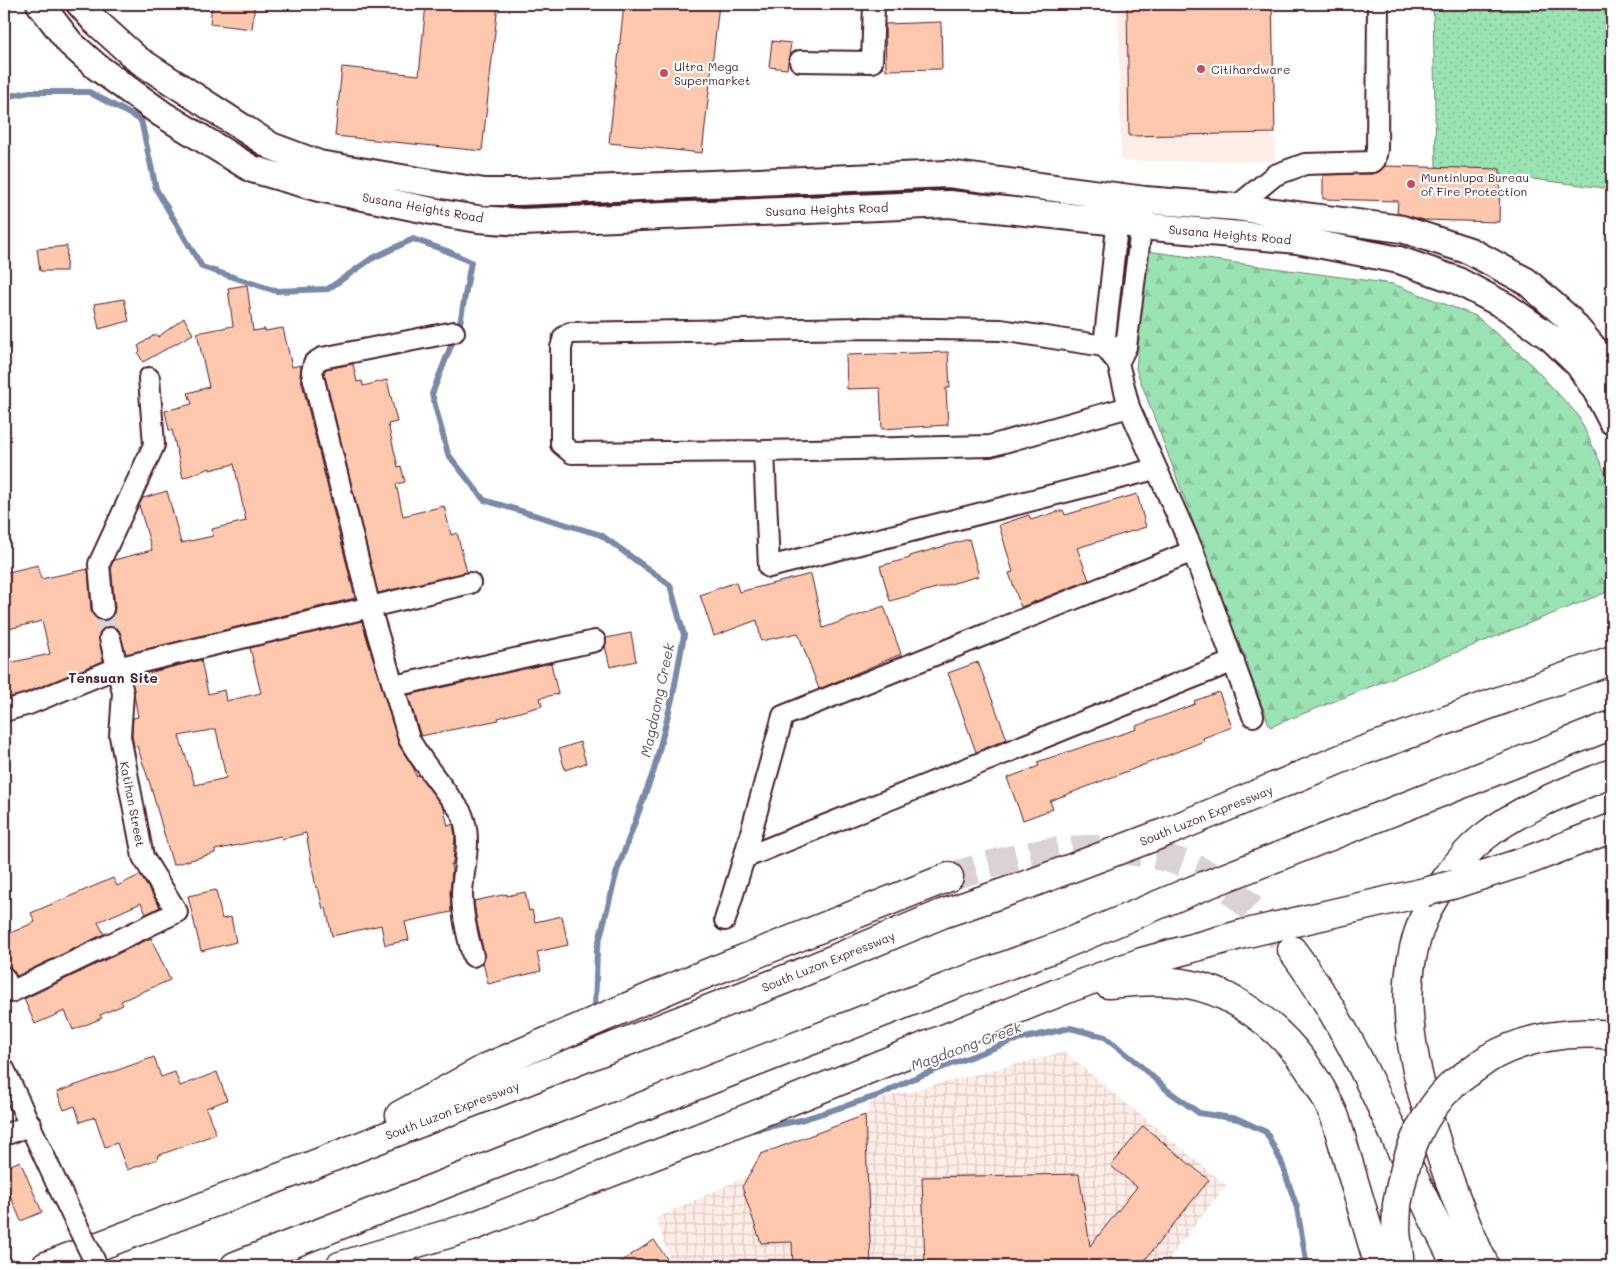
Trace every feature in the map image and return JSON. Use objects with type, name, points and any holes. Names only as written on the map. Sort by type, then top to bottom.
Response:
[{"type":"highway","name":"South Luzon Expressway","points":[[46,1266],[305,1168],[796,975],[942,914],[1032,883],[1169,831],[1352,755],[1612,660]]},
{"type":"highway","points":[[235,1266],[958,983],[1060,946],[1191,891],[1612,725]]},
{"type":"highway","points":[[1486,1266],[1461,1213],[1420,1086],[1409,1023],[1408,981],[1412,955],[1421,924],[1434,896],[1455,867],[1478,842],[1536,804],[1612,773]]},
{"type":"highway","points":[[340,1266],[471,1227],[702,1137],[1072,988],[1174,952],[1456,884],[1530,860],[1612,828]]},
{"type":"highway","points":[[305,1168],[488,1067],[688,981],[948,877]]},
{"type":"highway","points":[[1292,950],[1312,976],[1331,1007],[1361,1063],[1416,1183],[1457,1266]]},
{"type":"highway","points":[[1072,988],[1142,982],[1190,984],[1230,999],[1250,1010],[1278,1032],[1298,1052],[1309,1067],[1327,1100],[1341,1137],[1379,1266]]},
{"type":"highway","points":[[1400,1266],[1396,1231],[1397,1205],[1402,1176],[1417,1133],[1436,1102],[1454,1083],[1489,1059],[1517,1045],[1565,1034],[1597,1033],[1612,1035]]},
{"type":"main road","name":"Susana Heights Road","points":[[40,4],[70,44],[97,67],[162,114],[252,169],[320,188],[478,219],[522,222],[949,204],[1297,240],[1399,260],[1456,280],[1507,307],[1551,338],[1579,365],[1597,392],[1612,421]]},
{"type":"main road","name":"Susana Heights Road","points":[[80,4],[116,41],[159,75],[272,146],[319,164],[484,192],[540,192],[948,174],[1133,198],[1236,207],[1402,229],[1470,251],[1526,281],[1568,318],[1612,370]]},
{"type":"street","points":[[800,61],[872,62],[874,4]]},
{"type":"street","points":[[1236,207],[1275,175],[1305,164],[1373,162],[1375,160],[1377,149],[1378,4]]},
{"type":"street","points":[[1104,346],[1133,198]]},
{"type":"street","points":[[1129,224],[1122,355],[1129,407],[1194,551],[1253,716]]},
{"type":"street","points":[[1122,355],[1104,346],[1001,330],[855,328],[570,333],[564,337],[561,348],[561,444],[572,453],[990,446],[1129,407]]},
{"type":"street","points":[[454,332],[322,358],[314,363],[312,372],[370,608],[409,739],[418,755],[463,816],[467,844],[462,909],[464,926],[473,956]]},
{"type":"street","points":[[103,609],[99,564],[154,445],[149,378]]},
{"type":"street","points":[[764,451],[769,567],[1155,468]]},
{"type":"street","points":[[725,920],[783,716],[1194,551]]},
{"type":"street","points":[[4,710],[29,704],[117,668],[470,583]]},
{"type":"street","name":"Katihan Street","points":[[4,977],[11,992],[177,912],[143,856],[120,736],[124,693],[110,638]]},
{"type":"street","points":[[394,686],[595,641]]},
{"type":"street","points":[[744,858],[1234,661]]},
{"type":"street","points":[[4,1069],[97,1266]]},
{"type":"street","points":[[4,1134],[31,1125]]},
{"type":"shaded area","name":"Citihardware","points":[[1118,4],[1274,4],[1275,161],[1121,161]]},
{"type":"shaded area","points":[[1064,1052],[1226,1185],[1163,1266],[672,1266],[656,1218],[864,1122],[871,1101]]},
{"type":"green space","points":[[1433,4],[1612,4],[1612,189],[1436,167]]},
{"type":"green space","points":[[1147,251],[1393,284],[1476,316],[1526,359],[1578,415],[1612,487],[1612,590],[1270,727],[1136,369]]},
{"type":"building","points":[[212,4],[255,4],[252,29],[210,24]]},
{"type":"building","points":[[426,4],[498,4],[482,151],[335,136],[342,67],[419,75]]},
{"type":"building","name":"Ultra Mega Supermarket","points":[[624,4],[719,4],[702,153],[609,143]]},
{"type":"building","name":"Citihardware","points":[[1127,4],[1272,4],[1275,133],[1129,136]]},
{"type":"building","points":[[941,22],[942,69],[886,70],[885,24]]},
{"type":"building","points":[[772,41],[791,43],[787,69],[769,67]]},
{"type":"building","name":"Muntinlupa Bureau of Fire Protection","points":[[1385,166],[1500,169],[1499,222],[1424,220],[1397,213],[1398,201],[1323,199],[1323,175],[1373,174]]},
{"type":"building","points":[[67,246],[66,271],[40,271],[37,249]]},
{"type":"building","points":[[247,285],[253,331],[283,328],[292,367],[301,365],[300,375],[355,598],[126,654],[119,630],[114,627],[107,627],[99,635],[103,661],[25,693],[4,699],[4,664],[50,654],[42,621],[4,630],[4,573],[38,565],[41,579],[88,569],[91,611],[98,620],[105,621],[114,614],[115,608],[111,566],[114,560],[152,550],[139,505],[143,498],[167,491],[181,543],[213,536],[212,529],[246,521],[234,464],[210,470],[210,468],[183,478],[172,430],[169,430],[165,411],[192,404],[188,393],[209,387],[197,333],[233,326],[228,288]]},
{"type":"building","points":[[124,299],[129,321],[99,329],[94,304]]},
{"type":"building","points":[[184,318],[193,334],[143,362],[138,353],[140,351],[138,346],[156,334],[158,337]]},
{"type":"building","points":[[948,352],[950,388],[946,388],[948,425],[882,429],[880,388],[847,389],[846,355]]},
{"type":"building","points":[[353,364],[357,382],[362,381],[363,386],[387,380],[397,422],[388,424],[398,467],[401,466],[405,482],[396,484],[403,516],[444,506],[451,535],[457,533],[467,572],[378,593],[324,372],[326,369]]},
{"type":"building","points":[[1137,494],[1146,527],[1077,548],[1089,580],[1021,607],[1009,573],[1013,572],[999,525],[1029,515],[1031,520],[1063,510],[1065,515]]},
{"type":"building","points":[[969,539],[979,576],[890,601],[880,566]]},
{"type":"building","points":[[811,574],[823,628],[884,606],[901,654],[819,689],[798,633],[761,641],[757,620],[714,636],[700,595],[736,582],[739,592]]},
{"type":"building","points":[[362,621],[399,745],[414,769],[416,776],[419,775],[444,809],[448,826],[453,824],[455,836],[453,863],[451,864],[451,912],[405,922],[409,940],[385,945],[381,925],[332,936],[326,908],[323,909],[318,887],[316,888],[306,833],[282,839],[281,836],[215,850],[215,853],[173,865],[150,784],[137,746],[134,747],[132,735],[133,718],[138,717],[131,677],[201,660],[208,694],[224,690],[226,701],[261,693],[250,648]],"holes":[[[216,729],[226,778],[195,785],[179,736]]]},
{"type":"building","points":[[631,633],[636,661],[610,667],[605,646],[606,638]]},
{"type":"building","points":[[978,662],[1007,739],[976,752],[948,673]]},
{"type":"building","points":[[551,663],[558,694],[540,698],[542,706],[498,718],[499,720],[421,736],[408,695]]},
{"type":"building","points":[[1219,692],[1232,727],[1203,738],[1204,741],[1050,801],[1053,809],[1023,820],[1007,778],[1039,766],[1037,762],[1137,729],[1136,726],[1195,704],[1194,701]]},
{"type":"building","points":[[580,742],[586,763],[565,770],[559,749]]},
{"type":"building","points":[[140,875],[160,907],[146,914],[141,903],[98,922],[104,934],[17,976],[11,968],[5,965],[4,936],[35,922],[31,913],[113,878],[117,886]]},
{"type":"building","points":[[216,890],[222,919],[231,917],[236,942],[201,951],[188,896]]},
{"type":"building","points":[[525,892],[529,911],[532,910],[535,922],[562,916],[568,945],[537,952],[541,971],[488,984],[474,901]]},
{"type":"building","points":[[151,938],[170,980],[121,1001],[123,1005],[100,1015],[102,1018],[73,1030],[65,1011],[35,1024],[24,999]]},
{"type":"building","points":[[154,1057],[161,1077],[175,1072],[180,1086],[217,1072],[227,1100],[206,1108],[216,1134],[157,1156],[158,1159],[127,1170],[117,1143],[105,1147],[95,1117],[80,1122],[75,1106],[64,1110],[57,1092]]},
{"type":"building","points":[[865,1115],[871,1266],[793,1266],[792,1242],[761,1243],[742,1187],[761,1154]]},
{"type":"building","points":[[1143,1126],[1209,1180],[1140,1266],[925,1266],[922,1177],[1079,1174],[1090,1246],[1137,1187],[1111,1166]]},
{"type":"building","points":[[20,1161],[42,1212],[21,1221],[4,1181],[4,1168]]},
{"type":"building","points":[[654,1240],[672,1266],[614,1266]]},
{"type":"waterway","name":"Magdaong Creek","points":[[4,97],[30,92],[89,92],[141,120],[156,189],[202,267],[276,291],[328,289],[371,259],[413,239],[471,262],[460,323],[432,394],[448,454],[484,500],[601,535],[670,585],[684,635],[673,695],[654,770],[617,871],[597,949],[595,1009]]},
{"type":"waterway","name":"Magdaong Creek","points":[[753,1130],[801,1120],[880,1095],[912,1079],[1012,1041],[1070,1028],[1105,1037],[1167,1090],[1199,1113],[1238,1119],[1266,1132],[1281,1161],[1297,1208],[1307,1266]]},
{"type":"tunnel","points":[[103,609],[110,638]]},
{"type":"tunnel","points":[[949,877],[1015,858],[1058,851],[1104,849],[1150,854],[1193,867],[1212,877],[1242,899],[1286,943]]},
{"type":"place","name":"Citihardware","points":[[1201,69]]},
{"type":"place","name":"Ultra Mega Supermarket","points":[[664,73]]},
{"type":"place","name":"Muntinlupa Bureau of Fire Protection","points":[[1411,184]]},
{"type":"district","name":"Tensuan Site","points":[[113,677]]}]
